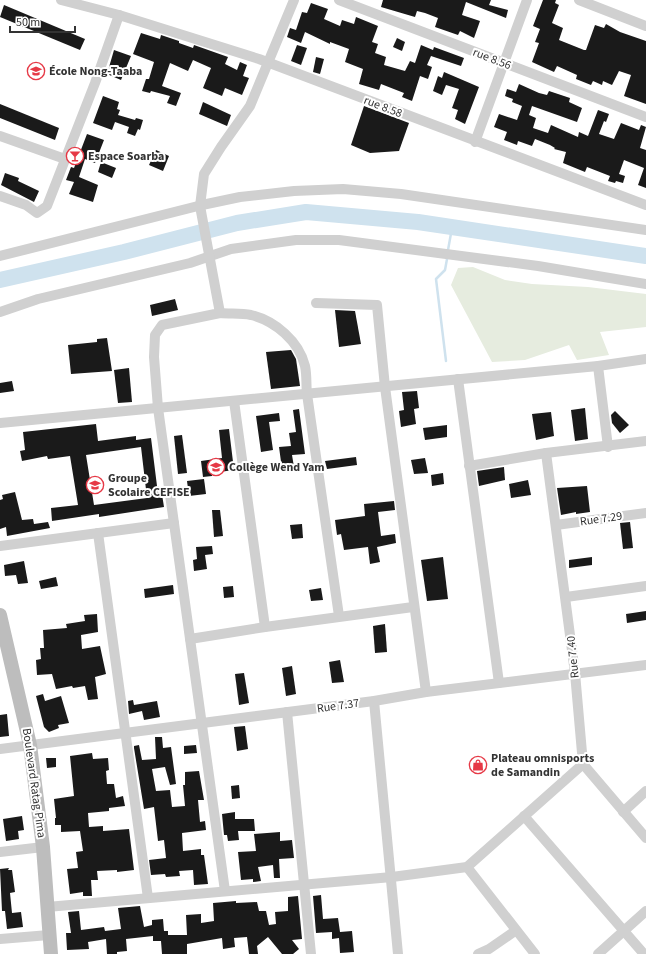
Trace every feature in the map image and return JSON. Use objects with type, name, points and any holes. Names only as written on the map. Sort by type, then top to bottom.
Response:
[{"type":"street","name":"rue 8.58","points":[[61,0],[66,0],[118,15],[268,63],[646,205]]},
{"type":"street","points":[[220,313],[200,206],[204,174],[221,146],[250,106],[294,0]]},
{"type":"street","name":"rue 8.56","points":[[338,0],[646,116]]},
{"type":"street","points":[[475,142],[527,0]]},
{"type":"street","points":[[579,0],[646,26]]},
{"type":"street","points":[[0,196],[26,204],[37,213],[47,206],[118,15]]},
{"type":"street","points":[[0,136],[65,159]]},
{"type":"street","points":[[0,256],[240,197],[294,190],[343,189],[401,194],[646,230]]},
{"type":"street","points":[[0,312],[38,299],[190,263],[231,249],[296,240],[339,240],[538,266],[646,284]]},
{"type":"street","points":[[316,303],[377,305],[385,387],[413,607],[426,692]]},
{"type":"street","points":[[225,891],[158,408],[154,357],[155,335],[162,325],[220,313],[251,315],[275,325],[294,343],[301,354],[305,367],[307,394],[339,616]]},
{"type":"street","points":[[0,423],[598,366],[646,359]]},
{"type":"street","points":[[598,366],[608,447]]},
{"type":"street","points":[[458,379],[499,682]]},
{"type":"street","points":[[234,401],[265,627]]},
{"type":"street","points":[[469,466],[546,454],[646,442]]},
{"type":"street","name":"Rue 7.40","points":[[546,454],[566,597],[575,673],[583,764]]},
{"type":"street","name":"Rue 7.29","points":[[556,525],[646,513]]},
{"type":"street","points":[[0,546],[174,523]]},
{"type":"street","points":[[98,533],[148,898]]},
{"type":"street","points":[[566,597],[646,586]]},
{"type":"street","points":[[190,639],[339,616],[413,607]]},
{"type":"street","name":"Boulevard Ratag Pima","points":[[0,615],[4,654],[30,745],[43,847],[51,954]]},
{"type":"street","name":"Rue 7.37","points":[[0,749],[374,701],[499,682],[646,665]]},
{"type":"street","points":[[374,701],[392,877],[398,954]]},
{"type":"street","points":[[287,712],[311,954]]},
{"type":"street","points":[[47,907],[392,877],[467,867],[583,764],[646,838]]},
{"type":"street","points":[[623,812],[646,791]]},
{"type":"street","points":[[524,816],[644,954]]},
{"type":"street","points":[[0,852],[43,847]]},
{"type":"street","points":[[467,867],[515,931],[535,954]]},
{"type":"street","points":[[598,954],[646,911]]},
{"type":"street","points":[[478,954],[489,949],[515,931]]},
{"type":"street","points":[[0,939],[49,935]]},
{"type":"shaded area","points":[[473,267],[505,280],[532,284],[588,287],[646,294],[646,327],[600,332],[609,355],[577,360],[569,345],[525,360],[492,362],[451,285],[458,268]]},
{"type":"building","points":[[383,0],[491,0],[489,5],[508,10],[506,18],[466,2],[462,15],[480,21],[474,38],[460,31],[458,35],[435,27],[438,18],[425,13],[417,11],[415,17],[381,7]]},
{"type":"building","points":[[543,0],[556,0],[555,3],[559,5],[552,23],[563,28],[559,40],[584,50],[586,50],[595,25],[604,28],[606,24],[620,32],[646,41],[646,104],[624,96],[631,75],[619,71],[612,85],[603,81],[602,85],[593,81],[591,85],[576,79],[577,75],[557,66],[554,72],[532,62],[539,43],[535,42],[540,29],[533,26]]},
{"type":"building","points":[[311,3],[328,9],[324,19],[340,26],[342,20],[354,24],[356,17],[378,26],[372,42],[378,44],[375,53],[386,57],[384,65],[405,71],[410,61],[415,63],[421,45],[433,50],[434,47],[464,58],[461,66],[431,56],[427,65],[432,67],[428,79],[420,76],[412,101],[402,97],[404,93],[381,84],[379,90],[359,84],[363,69],[345,62],[349,49],[330,42],[330,44],[305,32],[301,43],[287,37],[290,28],[296,30],[302,12],[307,13]]},
{"type":"building","points":[[4,5],[85,39],[80,50],[0,17]]},
{"type":"building","points":[[141,33],[160,39],[161,35],[179,41],[179,43],[193,48],[194,45],[228,57],[225,64],[237,70],[240,62],[247,65],[243,76],[249,78],[242,95],[225,88],[222,96],[203,88],[211,68],[193,60],[188,71],[170,63],[162,86],[181,93],[176,106],[167,103],[170,96],[151,91],[150,93],[142,91],[146,79],[149,79],[154,62],[133,54]]},
{"type":"building","points":[[397,38],[405,42],[402,51],[393,47]]},
{"type":"building","points":[[297,45],[307,48],[301,65],[291,61]]},
{"type":"building","points":[[114,50],[131,56],[121,80],[107,74]]},
{"type":"building","points":[[316,57],[324,59],[320,74],[313,72]]},
{"type":"building","points":[[444,72],[479,87],[465,124],[455,119],[458,110],[452,108],[459,89],[446,85],[442,95],[433,91],[438,76],[442,78]]},
{"type":"building","points":[[519,84],[539,93],[547,95],[549,91],[570,98],[569,102],[582,108],[577,122],[532,106],[529,115],[536,118],[533,128],[548,133],[551,125],[578,137],[579,132],[588,136],[598,110],[609,114],[606,122],[604,121],[599,134],[614,139],[621,123],[639,130],[641,125],[646,127],[640,148],[646,150],[646,188],[638,185],[644,168],[624,160],[619,174],[625,176],[623,183],[616,181],[615,183],[608,181],[610,176],[587,167],[585,172],[563,163],[566,152],[554,149],[555,148],[550,145],[535,139],[532,146],[518,141],[517,145],[504,140],[507,132],[494,127],[499,114],[517,120],[522,106],[512,102],[513,99],[505,96],[507,89],[516,92]]},
{"type":"building","points":[[103,96],[119,102],[117,109],[120,110],[118,115],[135,120],[136,118],[143,120],[140,130],[138,129],[135,136],[127,133],[129,127],[115,122],[112,130],[93,123]]},
{"type":"building","points":[[203,102],[231,115],[227,126],[199,114]]},
{"type":"building","points":[[0,104],[59,128],[55,140],[0,118]]},
{"type":"building","points":[[364,106],[409,123],[399,151],[370,153],[351,145]]},
{"type":"building","points":[[87,134],[104,140],[95,163],[85,159],[79,177],[98,185],[93,202],[69,194],[74,182],[66,180],[71,167],[74,168]]},
{"type":"building","points":[[156,150],[169,156],[163,171],[149,165]]},
{"type":"building","points":[[101,162],[116,168],[112,178],[98,172]]},
{"type":"building","points":[[5,173],[19,178],[18,181],[39,191],[34,202],[1,185]]},
{"type":"building","points":[[175,299],[178,310],[152,316],[150,305]]},
{"type":"building","points":[[335,310],[355,311],[361,344],[339,347]]},
{"type":"building","points":[[107,338],[112,371],[71,374],[68,345],[97,342],[97,339]]},
{"type":"building","points":[[291,350],[296,359],[300,386],[271,389],[266,352]]},
{"type":"building","points":[[129,368],[132,402],[118,403],[114,370]]},
{"type":"building","points":[[12,381],[14,391],[0,393],[0,383]]},
{"type":"building","points":[[417,391],[419,408],[414,409],[416,424],[401,427],[399,411],[404,410],[402,392]]},
{"type":"building","points":[[585,408],[588,439],[575,441],[571,410]]},
{"type":"building","points":[[299,409],[305,454],[292,455],[294,467],[282,469],[279,447],[291,446],[289,433],[296,432],[293,410]]},
{"type":"building","points":[[615,411],[629,425],[620,433],[612,423],[611,415]]},
{"type":"building","points":[[551,412],[554,436],[536,440],[532,414]]},
{"type":"building","points":[[279,413],[280,421],[269,422],[273,450],[261,452],[256,416]]},
{"type":"building","points":[[96,424],[98,441],[136,436],[136,440],[151,438],[157,486],[161,488],[164,507],[99,517],[99,514],[52,521],[51,508],[78,505],[70,456],[48,459],[47,456],[22,461],[20,451],[25,450],[23,432]],"holes":[[[141,447],[147,498],[94,505],[86,455]]]},
{"type":"building","points":[[447,425],[447,437],[425,440],[423,428]]},
{"type":"building","points":[[229,429],[234,470],[212,473],[212,476],[203,477],[201,461],[222,458],[219,430]]},
{"type":"building","points":[[182,435],[187,473],[178,474],[174,436]]},
{"type":"building","points":[[356,457],[357,465],[327,469],[325,461]]},
{"type":"building","points":[[425,458],[428,473],[414,474],[411,460]]},
{"type":"building","points":[[504,467],[505,480],[479,486],[477,471]]},
{"type":"building","points":[[443,473],[444,484],[432,486],[431,475]]},
{"type":"building","points":[[204,479],[206,494],[189,496],[187,481]]},
{"type":"building","points":[[528,480],[531,495],[511,498],[509,484]]},
{"type":"building","points":[[587,486],[590,512],[576,514],[576,512],[561,515],[557,488]]},
{"type":"building","points":[[15,492],[22,520],[33,519],[34,524],[48,522],[50,528],[7,536],[6,527],[0,529],[0,500],[3,499],[2,495]]},
{"type":"building","points":[[394,501],[395,510],[378,512],[381,536],[395,534],[396,543],[377,547],[380,562],[370,564],[368,547],[344,550],[341,534],[337,535],[335,520],[365,516],[364,504]]},
{"type":"building","points":[[212,510],[220,510],[223,536],[214,537]]},
{"type":"building","points":[[630,522],[633,548],[623,549],[620,523]]},
{"type":"building","points":[[302,524],[303,538],[292,539],[290,525]]},
{"type":"building","points":[[212,546],[213,554],[205,555],[207,569],[194,571],[193,560],[197,559],[196,547]]},
{"type":"building","points":[[443,557],[448,599],[427,601],[421,560]]},
{"type":"building","points":[[592,557],[592,565],[569,568],[569,560]]},
{"type":"building","points":[[24,561],[28,583],[18,584],[16,575],[5,576],[4,565]]},
{"type":"building","points":[[56,577],[58,586],[41,589],[39,581]]},
{"type":"building","points":[[173,585],[174,594],[145,598],[144,589]]},
{"type":"building","points":[[233,586],[234,597],[224,598],[223,587]]},
{"type":"building","points":[[321,588],[323,600],[311,601],[309,590]]},
{"type":"building","points":[[646,611],[646,620],[627,623],[626,614]]},
{"type":"building","points":[[97,614],[98,632],[81,635],[82,649],[100,646],[106,674],[95,677],[98,699],[88,700],[85,686],[73,688],[72,686],[56,689],[52,674],[37,675],[36,660],[41,659],[40,648],[44,648],[43,630],[67,628],[66,624],[85,621],[84,615]]},
{"type":"building","points":[[385,624],[387,652],[375,653],[373,626]]},
{"type":"building","points":[[340,660],[344,682],[332,683],[329,662]]},
{"type":"building","points":[[292,666],[296,694],[286,696],[282,668]]},
{"type":"building","points":[[244,673],[249,703],[239,705],[235,674]]},
{"type":"building","points":[[43,694],[45,701],[61,696],[69,723],[58,725],[59,728],[49,732],[44,727],[36,696]]},
{"type":"building","points":[[133,700],[134,705],[157,701],[160,717],[144,720],[142,711],[129,714],[128,701]]},
{"type":"building","points":[[7,714],[9,736],[0,737],[0,715]]},
{"type":"building","points":[[245,726],[248,749],[237,751],[234,727]]},
{"type":"building","points":[[155,737],[162,737],[163,748],[171,747],[176,784],[170,785],[165,767],[152,769],[156,791],[170,790],[172,807],[185,806],[183,785],[185,785],[185,772],[199,771],[204,800],[198,800],[200,822],[205,821],[206,830],[182,833],[183,851],[201,849],[201,855],[204,855],[208,884],[194,885],[193,870],[179,871],[180,876],[166,877],[165,874],[151,875],[149,860],[166,858],[164,840],[158,841],[154,807],[144,809],[134,746],[139,745],[142,760],[156,759]]},
{"type":"building","points":[[196,745],[197,753],[184,754],[184,746]]},
{"type":"building","points":[[92,753],[93,759],[108,758],[109,770],[106,771],[107,784],[114,784],[116,798],[123,796],[125,806],[109,808],[109,811],[88,813],[89,827],[103,826],[103,831],[129,829],[134,870],[117,872],[117,870],[97,871],[98,880],[91,880],[92,896],[83,896],[83,892],[70,894],[67,869],[78,868],[76,852],[83,851],[80,831],[61,832],[61,825],[55,825],[56,818],[54,799],[74,796],[70,756]]},
{"type":"building","points":[[46,758],[56,758],[56,767],[47,768]]},
{"type":"building","points":[[239,785],[240,798],[232,799],[231,786]]},
{"type":"building","points":[[235,812],[235,819],[254,819],[255,831],[238,831],[239,840],[228,841],[227,835],[224,835],[222,814]]},
{"type":"building","points":[[22,816],[24,830],[18,831],[19,839],[6,841],[3,819]]},
{"type":"building","points":[[280,832],[280,841],[292,840],[294,858],[279,859],[280,878],[274,878],[273,865],[258,867],[261,881],[253,882],[253,879],[241,880],[238,852],[256,851],[254,834]]},
{"type":"building","points":[[9,868],[8,870],[12,870],[15,892],[10,893],[12,913],[21,912],[23,927],[7,929],[5,911],[2,911],[0,869]]},
{"type":"building","points":[[321,895],[323,919],[338,918],[340,932],[352,931],[354,952],[340,953],[339,938],[332,939],[332,932],[316,933],[313,896]]},
{"type":"building","points":[[298,896],[302,939],[292,940],[299,949],[293,954],[282,954],[268,937],[257,946],[258,954],[249,954],[247,937],[234,938],[235,947],[223,949],[222,938],[187,944],[187,954],[162,954],[161,941],[153,941],[153,936],[126,939],[127,951],[117,952],[117,954],[107,954],[106,939],[88,942],[89,949],[67,950],[66,933],[71,933],[68,912],[79,911],[81,930],[104,927],[105,931],[121,929],[118,908],[140,906],[144,927],[152,925],[152,920],[163,919],[164,931],[168,931],[168,935],[187,935],[186,915],[201,914],[201,923],[214,921],[213,903],[236,901],[236,903],[257,902],[259,911],[266,911],[269,925],[276,924],[275,912],[288,911],[288,897]]},
{"type":"waterway","points":[[0,280],[124,252],[237,223],[306,212],[418,222],[646,256]]},
{"type":"waterway","points":[[448,250],[452,228]]},
{"type":"waterway","points":[[446,361],[436,279],[445,270],[447,259]]},
{"type":"place","name":"École Nong-Taaba","points":[[36,71]]},
{"type":"place","name":"Espace Soarba","points":[[75,156]]},
{"type":"place","name":"Collège Wend Yam","points":[[216,467]]},
{"type":"place","name":"Groupe Scolaire CEFISE","points":[[95,485]]},
{"type":"place","name":"Plateau omnisports de Samandin","points":[[478,765]]}]
